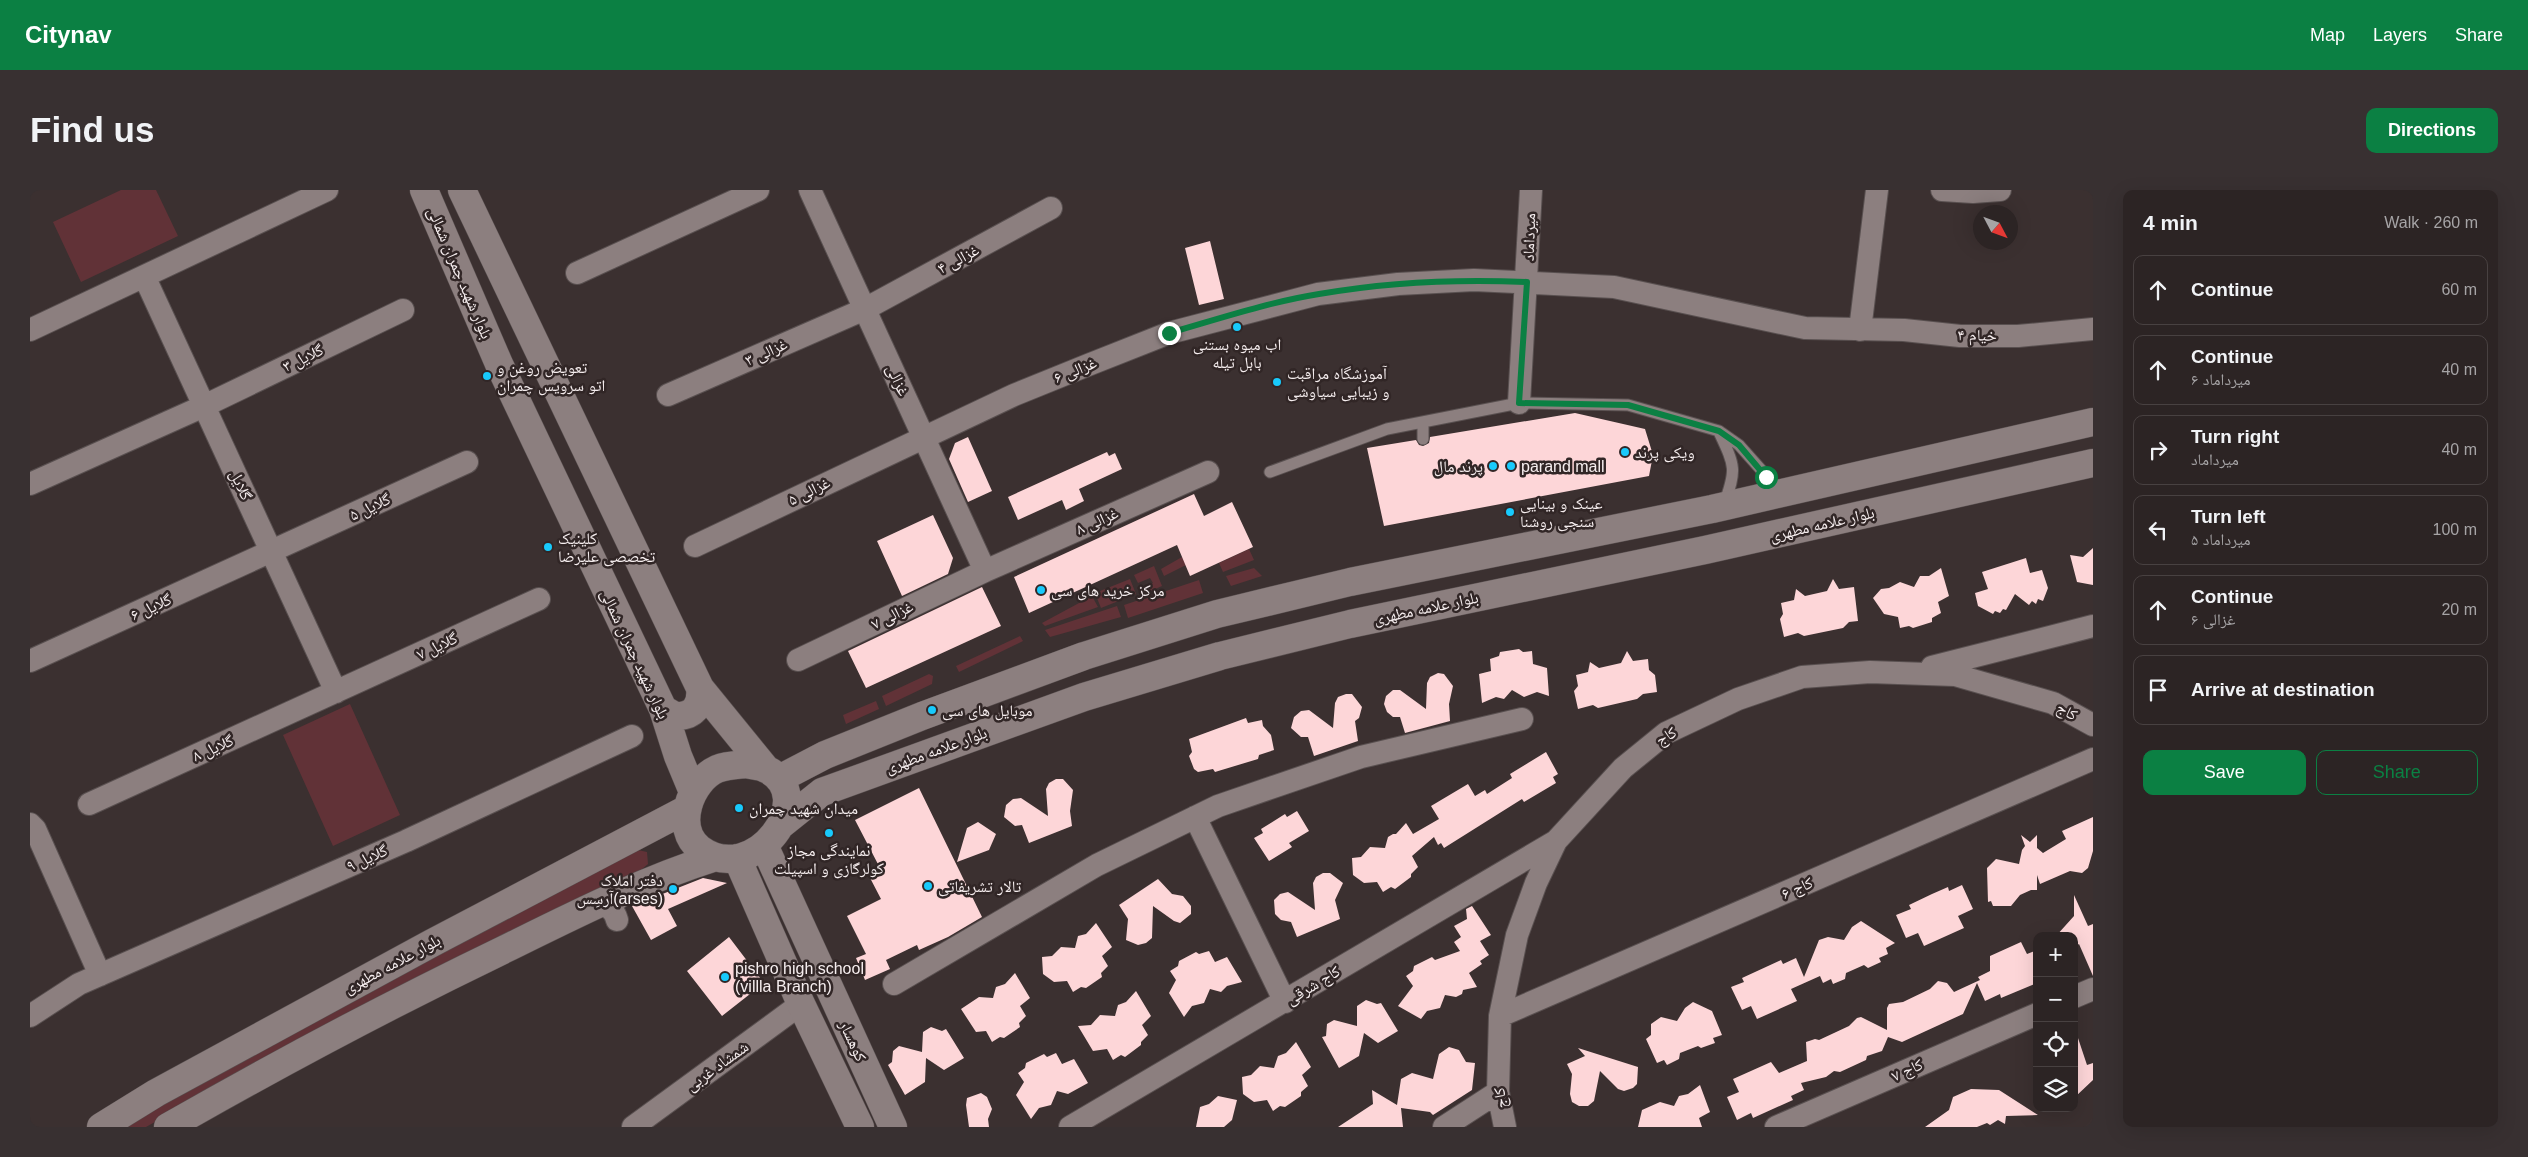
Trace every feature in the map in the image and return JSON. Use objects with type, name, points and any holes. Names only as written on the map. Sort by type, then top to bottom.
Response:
[{"type":"main road","name":"بلوار شهید چمران شمالی","points":[[424,190],[499,364],[663,709],[690,801]]},
{"type":"main road","points":[[168,1127],[414,993],[608,912],[669,872],[757,851],[772,838],[782,824],[786,807],[784,793],[772,774],[700,688],[462,190]]},
{"type":"main road","points":[[727,858],[699,848],[688,831],[690,801],[702,781],[716,770],[747,764],[772,774],[1084,656],[1218,614],[1350,582],[1724,506],[2093,422]]},
{"type":"main road","name":"بلوار علامه مطهری","points":[[782,824],[822,792],[1084,697],[1220,656],[1350,624],[1706,550],[2093,463]]},
{"type":"main road","points":[[663,709],[675,716],[690,714],[700,703],[700,688]]},
{"type":"main road","name":"بلوار علامه مطهری","points":[[101,1127],[156,1093],[690,801]]},
{"type":"main road","name":"کوهسار","points":[[764,845],[893,1127]]},
{"type":"main road","name":"کوهسار","points":[[727,858],[801,1004],[860,1127]]},
{"type":"street","points":[[30,330],[145,278],[327,190]]},
{"type":"street","points":[[576,273],[758,190]]},
{"type":"street","name":"غزالی","points":[[810,190],[985,571]]},
{"type":"street","name":"میرداماد","points":[[1519,403],[1531,190]]},
{"type":"street","points":[[1860,330],[1877,190]]},
{"type":"street","points":[[1942,190],[1974,192],[2000,190]]},
{"type":"street","name":"غزالی ۴","points":[[865,309],[1051,208]]},
{"type":"street","name":"گلایل","points":[[145,278],[336,692]]},
{"type":"street","name":"غزالی ۶","points":[[924,437],[1014,395],[1088,364],[1169,333],[1232,315],[1318,294],[1398,284],[1474,280],[1527,282]]},
{"type":"street","name":"خیام ۴","points":[[1527,282],[1614,287],[1805,328],[1979,336],[2018,336],[2093,329]]},
{"type":"street","name":"غزالی ۳","points":[[668,395],[865,309]]},
{"type":"street","name":"گلایل ۳","points":[[30,484],[204,406],[403,310]]},
{"type":"street","name":"غزالی ۵","points":[[695,546],[924,437]]},
{"type":"street","name":"گلایل ۵","points":[[272,553],[467,462]]},
{"type":"street","name":"غزالی ۸","points":[[985,571],[1208,472]]},
{"type":"street","name":"گلایل ۶","points":[[30,661],[272,553]]},
{"type":"street","name":"غزالی ۷","points":[[798,660],[985,571]]},
{"type":"street","name":"گلایل ۷","points":[[336,692],[538,599]]},
{"type":"street","points":[[1907,673],[2093,626]]},
{"type":"street","name":"کاج","points":[[1505,1127],[1498,1092],[1500,1016],[1517,935],[1536,882],[1556,841],[1623,768],[1666,734],[1738,699],[1802,677],[1870,672],[1955,675],[2053,703],[2093,725]]},
{"type":"street","name":"گلایل ۸","points":[[89,804],[336,692]]},
{"type":"street","points":[[894,984],[1098,864],[1218,806],[1361,757],[1522,719]]},
{"type":"street","name":"گلایل ۹","points":[[30,1016],[79,984],[406,841],[632,736]]},
{"type":"street","name":"کاج ۶","points":[[1500,1016],[2093,759]]},
{"type":"street","points":[[1195,817],[1285,1002]]},
{"type":"street","points":[[30,824],[35,829],[100,975]]},
{"type":"street","name":"کاج شرقی","points":[[1070,1127],[1556,841]]},
{"type":"street","points":[[2078,995],[2093,989]]},
{"type":"street","name":"شمشاد غربی","points":[[633,1127],[801,1004]]},
{"type":"street","name":"کاج ۷","points":[[1776,1127],[2033,1016]]},
{"type":"street","points":[[1444,1127],[1498,1092]]},
{"type":"lane","points":[[1270,472],[1387,429],[1519,403],[1628,405],[1719,431],[1739,445],[1782,493]]},
{"type":"lane","points":[[1423,422],[1423,439]]},
{"type":"lane","points":[[1719,431],[1733,462],[1732,482],[1724,506]]},
{"type":"shaded area","points":[[121,190],[156,190],[178,236],[81,282],[53,222]]},
{"type":"shaded area","points":[[1249,549],[1254,560],[1223,572],[1219,563]]},
{"type":"shaded area","points":[[1182,557],[1186,565],[1164,576],[1161,569]]},
{"type":"shaded area","points":[[1154,566],[1162,586],[1142,595],[1139,589],[1153,583],[1150,578],[1138,583],[1134,575]]},
{"type":"shaded area","points":[[1254,568],[1262,576],[1231,586],[1226,576]]},
{"type":"shaded area","points":[[1130,579],[1136,594],[1101,608],[1095,593]]},
{"type":"shaded area","points":[[1199,580],[1203,593],[1128,618],[1124,605]]},
{"type":"shaded area","points":[[1092,596],[1098,607],[1045,626],[1042,623]]},
{"type":"shaded area","points":[[1117,606],[1121,617],[1050,637],[1045,630]]},
{"type":"shaded area","points":[[1020,636],[1023,641],[959,672],[956,666]]},
{"type":"shaded area","points":[[929,674],[933,676],[932,684],[886,706],[882,696]]},
{"type":"shaded area","points":[[876,701],[879,709],[846,724],[843,715]]},
{"type":"shaded area","points":[[350,704],[400,815],[333,846],[283,735]]},
{"type":"shaded area","points":[[638,850],[647,852],[648,864],[635,875],[233,1078],[146,1127],[115,1127],[137,1112]]},
{"type":"building","points":[[1210,241],[1224,299],[1199,305],[1185,248]]},
{"type":"building","name":"parand mall","points":[[1575,413],[1645,429],[1653,455],[1649,476],[1384,526],[1367,448],[1416,440],[1419,445],[1423,446],[1429,443],[1430,437]]},
{"type":"building","points":[[968,437],[992,491],[968,502],[949,459],[955,443]]},
{"type":"building","points":[[1107,452],[1109,456],[1115,453],[1122,469],[1079,489],[1084,501],[1066,510],[1062,500],[1018,520],[1008,497]]},
{"type":"building","points":[[1194,494],[1204,516],[1232,502],[1253,547],[1190,576],[1177,545],[1029,613],[1014,577]]},
{"type":"building","points":[[933,515],[953,558],[948,574],[902,596],[877,541]]},
{"type":"building","points":[[2093,548],[2093,585],[2077,582],[2070,555],[2083,557]]},
{"type":"building","points":[[2026,558],[2030,573],[2042,570],[2048,588],[2043,601],[2038,599],[2036,604],[2032,601],[2029,605],[2015,594],[2006,610],[2003,609],[2000,613],[1995,611],[1993,614],[1978,606],[1975,593],[1988,589],[1982,572]]},
{"type":"building","points":[[1941,568],[1949,596],[1938,602],[1941,613],[1932,618],[1932,622],[1913,628],[1909,626],[1900,628],[1898,617],[1884,614],[1873,598],[1881,589],[1889,588],[1900,582],[1914,587],[1920,576],[1929,576]]},
{"type":"building","points":[[1833,579],[1839,589],[1854,587],[1858,621],[1849,622],[1843,628],[1804,636],[1798,633],[1784,637],[1780,619],[1783,614],[1781,603],[1794,600],[1796,589],[1805,596],[1827,591]]},
{"type":"building","points":[[982,587],[1001,626],[866,688],[848,651]]},
{"type":"building","points":[[1519,649],[1523,652],[1532,651],[1533,664],[1547,668],[1549,696],[1537,692],[1524,697],[1512,690],[1504,699],[1496,697],[1482,703],[1479,674],[1491,671],[1490,659],[1499,656],[1500,652]]},
{"type":"building","points":[[1627,651],[1633,661],[1648,659],[1649,670],[1655,675],[1657,692],[1643,694],[1637,699],[1598,708],[1593,705],[1578,709],[1574,691],[1578,686],[1576,675],[1588,672],[1590,662],[1599,668],[1621,663]]},
{"type":"building","points":[[1438,673],[1444,674],[1453,686],[1449,704],[1450,721],[1405,733],[1400,717],[1393,717],[1387,712],[1384,704],[1386,696],[1393,690],[1400,690],[1426,709],[1427,683],[1430,677]]},
{"type":"building","points":[[1352,694],[1362,707],[1359,718],[1355,721],[1358,741],[1314,756],[1308,737],[1301,737],[1291,728],[1294,717],[1301,711],[1309,710],[1333,728],[1335,703],[1338,697]]},
{"type":"building","points":[[1246,718],[1248,723],[1262,720],[1263,726],[1271,735],[1274,750],[1259,755],[1258,759],[1215,772],[1213,769],[1198,772],[1194,769],[1189,756],[1192,752],[1189,739]]},
{"type":"building","points":[[1546,752],[1558,774],[1553,777],[1556,783],[1524,802],[1522,799],[1444,848],[1441,843],[1438,845],[1434,837],[1412,856],[1418,867],[1411,874],[1411,877],[1395,889],[1391,887],[1383,892],[1377,882],[1364,883],[1353,875],[1352,858],[1361,857],[1370,847],[1385,848],[1388,837],[1396,834],[1406,823],[1413,834],[1439,819],[1431,806],[1468,784],[1475,796],[1485,790],[1487,794],[1512,778],[1510,774]]},
{"type":"building","points":[[1056,779],[1063,779],[1073,790],[1070,811],[1072,826],[1029,843],[1022,825],[1015,826],[1004,817],[1006,805],[1013,799],[1021,798],[1048,816],[1046,789],[1049,783]]},
{"type":"building","name":"تالار تشریفاتی","points":[[919,788],[982,917],[948,937],[919,950],[917,945],[886,960],[890,969],[865,980],[856,958],[866,954],[847,916],[881,899],[868,874],[880,868],[855,820]]},
{"type":"building","points":[[1297,811],[1309,831],[1289,843],[1292,847],[1269,861],[1254,838],[1263,833],[1261,829],[1285,814],[1287,817]]},
{"type":"building","points":[[2093,817],[2093,851],[2088,868],[2082,873],[2070,871],[2040,884],[2037,875],[2037,890],[2031,890],[2020,895],[2011,906],[1993,906],[1991,901],[1988,902],[1987,868],[1996,859],[2019,864],[2022,850],[2025,846],[2021,835],[2030,842],[2037,835],[2037,848],[2043,853],[2066,839],[2062,831]]},
{"type":"building","points":[[978,822],[996,834],[989,850],[957,862],[967,828]]},
{"type":"building","points":[[1323,873],[1330,873],[1343,883],[1335,900],[1340,919],[1297,937],[1291,922],[1281,920],[1275,914],[1274,900],[1280,894],[1288,892],[1315,910],[1313,883],[1316,877]]},
{"type":"building","points":[[703,878],[727,883],[668,909],[677,926],[651,940],[632,906]]},
{"type":"building","points":[[1158,879],[1172,894],[1183,896],[1191,906],[1191,914],[1180,923],[1174,921],[1153,906],[1152,938],[1146,943],[1138,945],[1126,940],[1128,919],[1119,905]]},
{"type":"building","points":[[1962,885],[1973,909],[1958,916],[1964,928],[1924,946],[1918,933],[1906,938],[1896,915],[1911,909],[1909,905],[1932,894],[1948,887],[1949,891]]},
{"type":"building","points":[[2074,895],[2088,926],[2093,924],[2093,976],[2078,945],[2078,932],[2060,932],[2074,916]]},
{"type":"building","points":[[1472,906],[1491,935],[1480,941],[1489,955],[1480,961],[1482,964],[1469,973],[1477,987],[1463,990],[1462,994],[1456,997],[1445,995],[1440,1008],[1427,1011],[1421,1019],[1398,1006],[1413,986],[1406,976],[1413,971],[1414,966],[1432,957],[1435,960],[1460,951],[1454,942],[1461,937],[1454,926],[1467,919],[1466,909]]},
{"type":"building","points":[[1861,921],[1895,943],[1886,948],[1888,954],[1879,958],[1881,962],[1868,968],[1864,965],[1846,973],[1845,979],[1833,984],[1831,979],[1823,983],[1820,976],[1791,989],[1797,1001],[1757,1019],[1751,1006],[1742,1010],[1731,987],[1744,982],[1742,978],[1781,960],[1783,964],[1796,958],[1804,977],[1819,940],[1828,937],[1844,940],[1852,927]]},
{"type":"building","points":[[1096,923],[1112,947],[1102,956],[1108,966],[1101,973],[1102,977],[1086,988],[1081,987],[1073,992],[1067,981],[1054,982],[1043,974],[1042,957],[1052,956],[1061,947],[1075,948],[1078,936],[1086,934]]},
{"type":"building","name":"pishro high school (villla Branch)","points":[[729,937],[764,983],[722,1016],[687,971]]},
{"type":"building","points":[[2021,942],[2027,954],[2033,952],[2033,985],[2001,998],[2000,994],[1985,1001],[1977,983],[1963,1014],[1902,1042],[1888,1037],[1882,1051],[1867,1056],[1866,1060],[1840,1072],[1834,1071],[1826,1077],[1801,1083],[1804,1090],[1791,1096],[1793,1100],[1753,1118],[1751,1113],[1737,1120],[1727,1097],[1739,1092],[1733,1079],[1771,1062],[1779,1073],[1807,1061],[1806,1042],[1815,1039],[1819,1040],[1849,1026],[1857,1018],[1861,1017],[1887,1030],[1887,1008],[1889,1004],[1903,1002],[1930,989],[1938,981],[1947,983],[1954,992],[1980,980],[1978,977],[1990,971],[1990,956]]},
{"type":"building","points":[[1209,951],[1215,962],[1227,957],[1242,982],[1227,986],[1221,992],[1210,989],[1204,1003],[1192,1006],[1184,1017],[1169,993],[1176,980],[1170,971],[1178,966],[1179,961],[1196,952],[1199,954]]},
{"type":"building","points":[[1015,973],[1030,998],[1020,1006],[1026,1016],[1019,1023],[1020,1027],[1004,1038],[1000,1037],[992,1042],[986,1031],[976,1032],[961,1009],[979,997],[993,998],[996,987],[1005,984]]},
{"type":"building","points":[[1136,991],[1151,1016],[1142,1025],[1148,1035],[1141,1042],[1141,1045],[1125,1057],[1121,1055],[1113,1060],[1107,1049],[1093,1051],[1078,1026],[1091,1025],[1100,1015],[1115,1016],[1118,1005],[1126,1002]]},
{"type":"building","points":[[1366,1000],[1377,1004],[1381,1003],[1398,1031],[1378,1043],[1364,1033],[1359,1056],[1339,1068],[1322,1037],[1326,1036],[1327,1024],[1334,1020],[1357,1026],[1357,1006]]},
{"type":"building","points":[[1693,1002],[1712,1011],[1722,1035],[1713,1038],[1715,1043],[1701,1048],[1698,1046],[1680,1053],[1679,1059],[1667,1065],[1664,1060],[1657,1063],[1646,1039],[1651,1035],[1651,1024],[1661,1017],[1677,1021],[1685,1008]]},
{"type":"building","points":[[931,1027],[942,1031],[946,1029],[964,1058],[944,1070],[926,1058],[925,1082],[905,1095],[888,1065],[892,1062],[893,1051],[899,1046],[922,1052],[923,1032]]},
{"type":"building","points":[[2078,1038],[2087,1065],[2093,1063],[2093,1080],[2078,1094]]},
{"type":"building","points":[[1296,1042],[1311,1067],[1302,1075],[1308,1086],[1301,1092],[1301,1096],[1285,1107],[1280,1106],[1273,1111],[1267,1100],[1254,1102],[1243,1094],[1242,1077],[1251,1075],[1260,1066],[1274,1068],[1278,1056],[1286,1053]]},
{"type":"building","points":[[1449,1047],[1459,1050],[1466,1062],[1475,1063],[1472,1090],[1433,1115],[1430,1112],[1401,1108],[1403,1127],[1338,1127],[1373,1104],[1372,1090],[1397,1105],[1401,1079],[1412,1073],[1433,1079],[1439,1054]]},
{"type":"building","points":[[1578,1048],[1638,1067],[1637,1084],[1633,1088],[1624,1091],[1618,1089],[1600,1071],[1594,1101],[1588,1106],[1579,1106],[1572,1102],[1570,1094],[1572,1074],[1567,1064],[1585,1056]]},
{"type":"building","points":[[1056,1053],[1062,1064],[1074,1059],[1088,1083],[1068,1094],[1057,1091],[1051,1105],[1039,1108],[1031,1119],[1016,1095],[1024,1082],[1018,1073],[1025,1068],[1026,1063],[1044,1054],[1047,1057]]},
{"type":"building","points":[[1700,1085],[1710,1112],[1699,1118],[1702,1127],[1638,1127],[1642,1110],[1660,1102],[1674,1106],[1679,1096],[1688,1094]]},
{"type":"building","points":[[1971,1089],[1999,1090],[2038,1115],[2006,1116],[2005,1124],[1998,1120],[1990,1125],[1987,1123],[1977,1127],[1925,1127],[1949,1110],[1953,1097]]},
{"type":"building","points":[[981,1093],[987,1097],[992,1109],[988,1119],[989,1127],[969,1127],[967,1098]]},
{"type":"building","points":[[1218,1096],[1237,1100],[1232,1120],[1224,1127],[1196,1127],[1200,1107],[1209,1104]]},
{"type":"place","name":"اب میوه بستنی بابل تیله","points":[[1237,327]]},
{"type":"place","name":"تعویض روغن و اتو سرویس چمران","points":[[487,376]]},
{"type":"place","name":"آموزشگاه مراقبت و زیبایی سیاوشی","points":[[1277,382]]},
{"type":"place","name":"ویکی پرند","points":[[1625,452]]},
{"type":"place","name":"پرند مال","points":[[1493,466]]},
{"type":"place","name":"parand mall","points":[[1511,466]]},
{"type":"place","name":"عینک و بینایی سنجی روشنا","points":[[1510,512]]},
{"type":"place","name":"کلینیک تخصصی علیرضا","points":[[548,547]]},
{"type":"place","name":"مرکز خرید های سی","points":[[1041,590]]},
{"type":"place","name":"موبایل های سی","points":[[932,710]]},
{"type":"place","name":"میدان شهید چمران","points":[[739,808]]},
{"type":"place","name":"نمایندگی مجاز کولرگازی و اسپیلت","points":[[829,833]]},
{"type":"place","name":"تالار تشریفاتی","points":[[928,886]]},
{"type":"place","name":"دفتر املاک آرسِس(arses)","points":[[673,889]]},
{"type":"place","name":"pishro high school (villla Branch)","points":[[725,977]]},
{"type":"route","points":[[1169,333],[1318,294],[1398,284],[1474,280],[1527,282],[1519,403],[1628,405],[1719,431],[1739,445],[1766,477]]}]
